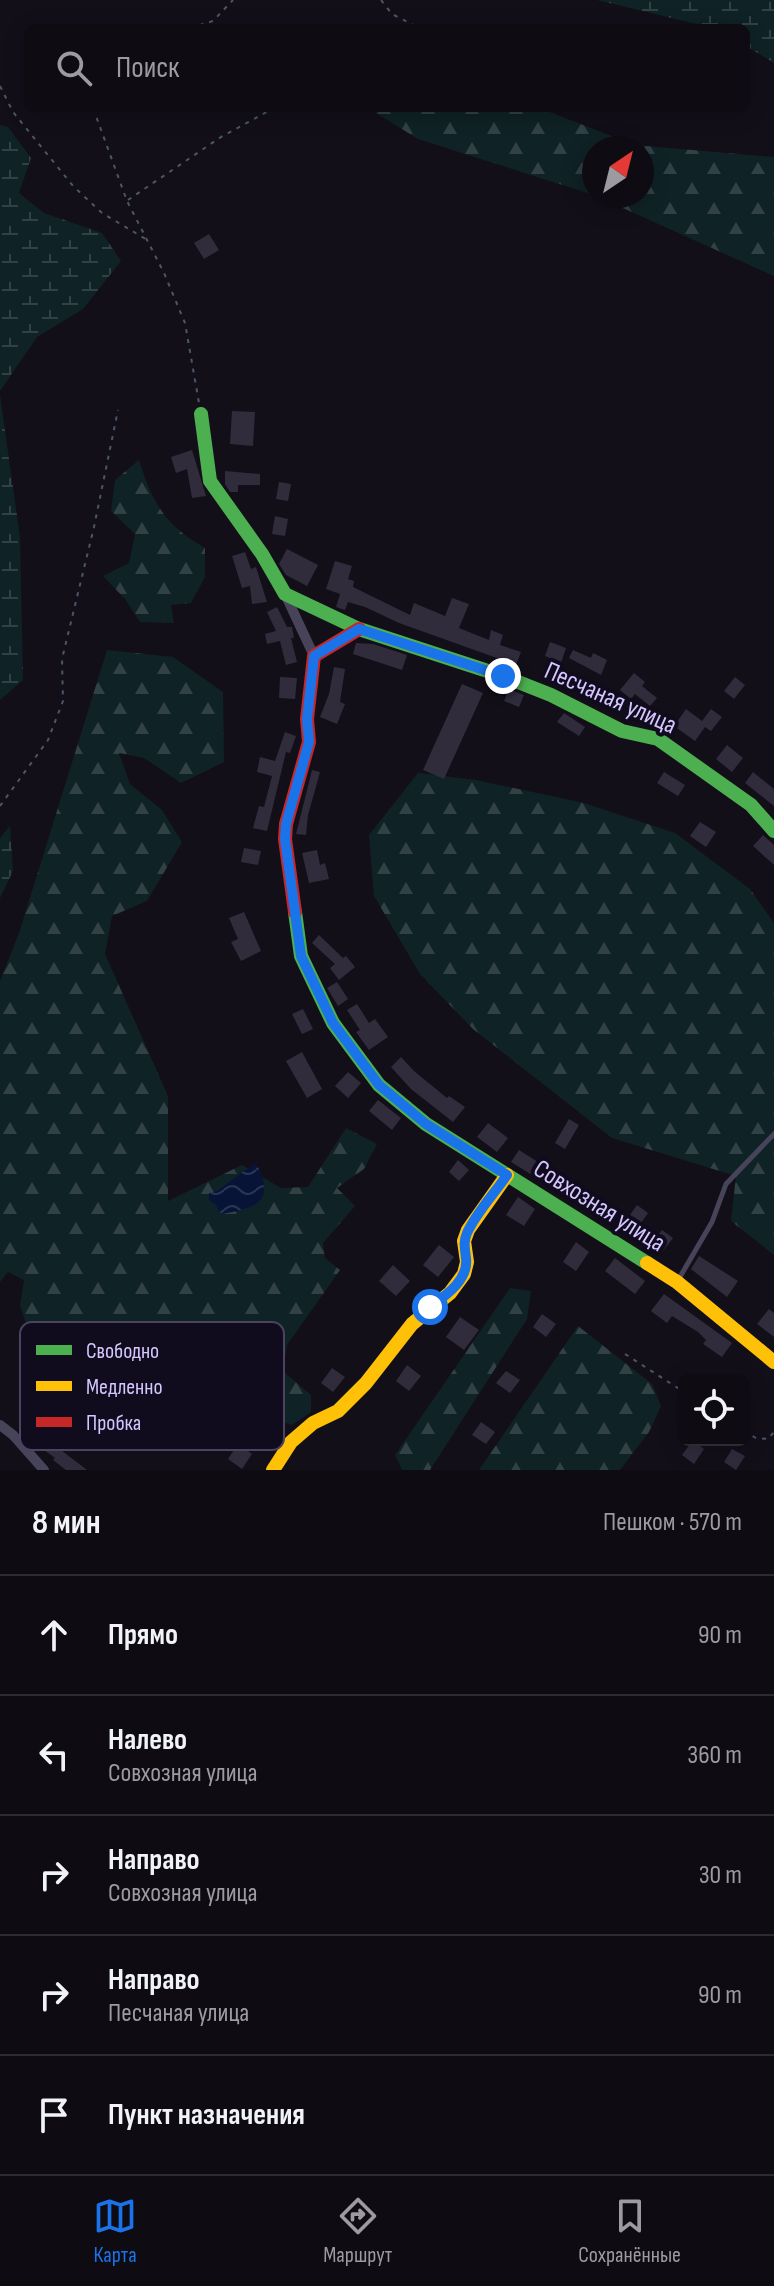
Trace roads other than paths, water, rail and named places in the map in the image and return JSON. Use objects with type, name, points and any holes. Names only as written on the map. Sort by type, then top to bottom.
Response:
[{"type":"street","points":[[201,414],[210,481],[262,554],[314,656],[359,629]]},
{"type":"street","name":"Песчаная улица","points":[[285,594],[359,629],[503,676],[551,695],[622,731],[658,739],[751,805],[774,831]]},
{"type":"street","name":"Совхозная улица","points":[[314,656],[307,719],[309,742],[286,824],[285,839],[301,956],[333,1023],[379,1085],[426,1124],[677,1282],[774,1362]]},
{"type":"street","points":[[273,1470],[291,1442],[313,1423],[338,1411],[366,1383],[412,1324],[450,1293],[464,1274],[467,1262],[464,1241],[468,1230],[507,1175]]},
{"type":"street","points":[[0,1425],[20,1445]]},
{"type":"street","points":[[24,1450],[44,1470]]},
{"type":"lane","points":[[677,1282],[712,1222],[726,1184],[774,1134]]},
{"type":"water","points":[[255,1163],[263,1181],[261,1200],[244,1209],[223,1214],[219,1212],[209,1200],[209,1193],[217,1191]]}]
